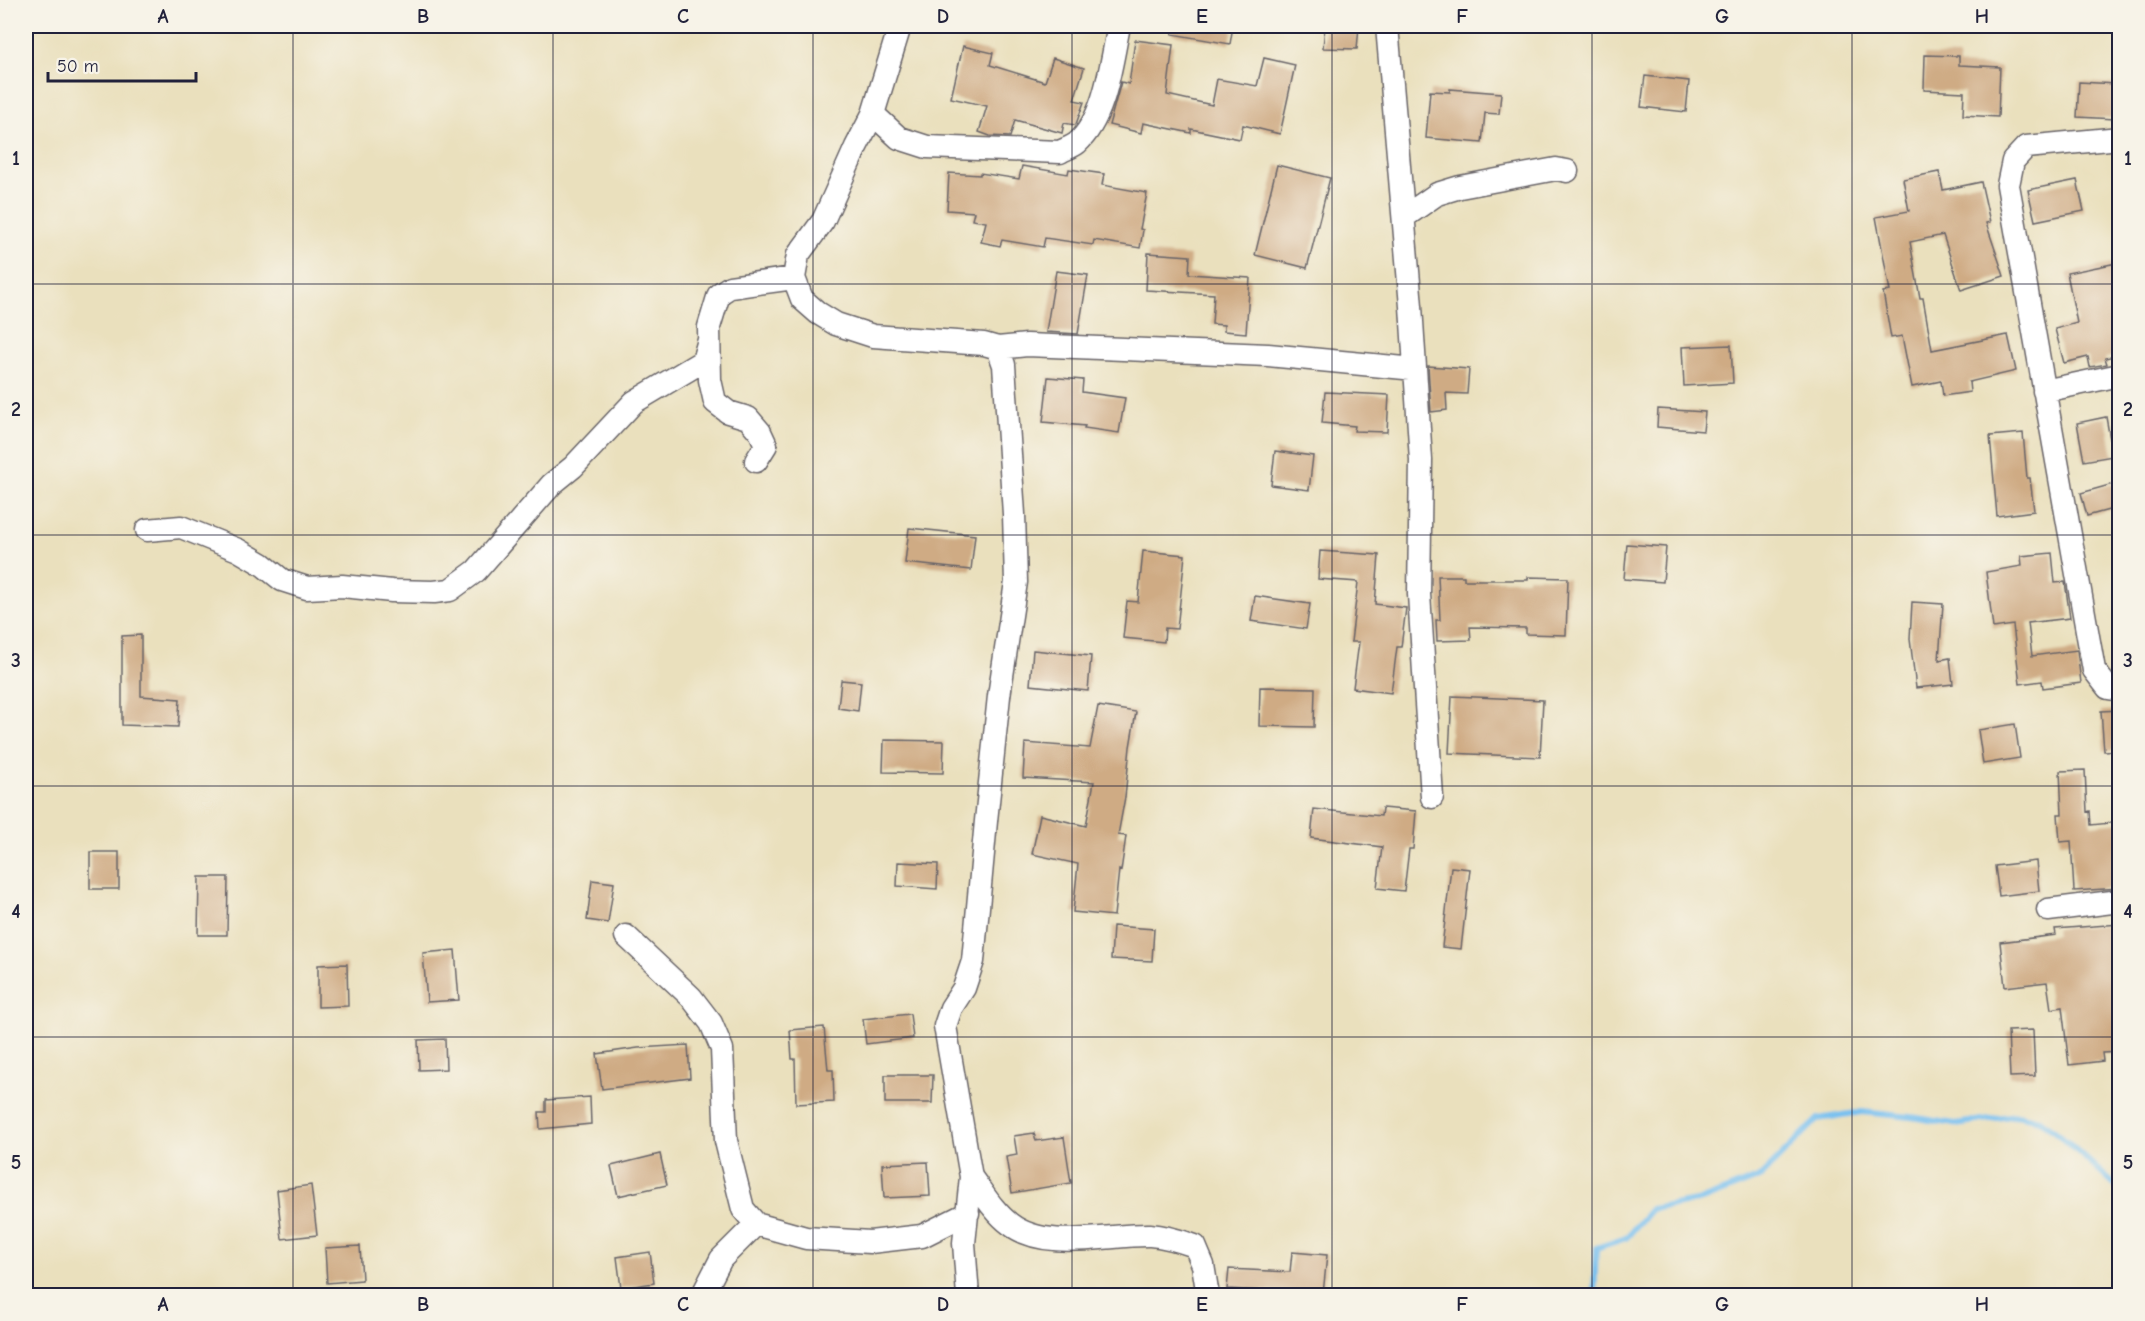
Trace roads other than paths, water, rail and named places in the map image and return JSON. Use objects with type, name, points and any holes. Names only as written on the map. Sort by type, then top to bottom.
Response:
[{"type":"street","points":[[900,26],[873,114],[823,221],[798,255],[795,278],[802,299],[818,313],[836,324],[873,336],[984,344],[998,348],[1027,345],[1268,355],[1414,369]]},
{"type":"street","points":[[873,114],[899,138],[927,147],[1060,152],[1076,144],[1094,121],[1107,83],[1119,26]]},
{"type":"street","points":[[1387,26],[1404,217],[1421,460],[1419,594],[1432,797]]},
{"type":"street","points":[[2120,138],[2026,147],[2013,161],[2008,185],[2094,670],[2108,687],[2120,690]]},
{"type":"street","points":[[1404,217],[1437,194],[1460,187],[1556,169],[1566,171]]},
{"type":"street","points":[[756,461],[766,445],[760,432],[748,418],[728,412],[716,402],[710,380],[709,327],[719,294],[730,287],[795,278]]},
{"type":"street","points":[[147,530],[181,527],[238,550],[262,564],[282,580],[307,588],[342,586],[392,591],[450,590],[476,571],[552,484],[573,467],[634,402],[703,361],[709,340]]},
{"type":"street","points":[[968,1296],[964,1243],[972,1177],[945,1026],[951,1008],[964,988],[973,961],[999,696],[1016,582],[1005,376],[998,348]]},
{"type":"street","points":[[2044,391],[2120,375]]},
{"type":"street","points":[[2048,910],[2120,901]]},
{"type":"street","points":[[626,936],[691,997],[711,1023],[722,1049],[726,1141],[743,1209],[756,1224],[806,1238],[870,1242],[921,1236],[968,1213]]},
{"type":"street","points":[[972,1177],[994,1208],[1010,1225],[1034,1236],[1068,1240],[1153,1235],[1195,1246],[1203,1265],[1208,1296]]},
{"type":"street","points":[[702,1296],[721,1259],[756,1224]]},
{"type":"waterway","points":[[1594,1296],[1596,1248],[1626,1238],[1651,1209],[1702,1200],[1760,1177],[1818,1119],[1862,1112],[1955,1124],[2017,1115],[2040,1120],[2120,1190]]}]
